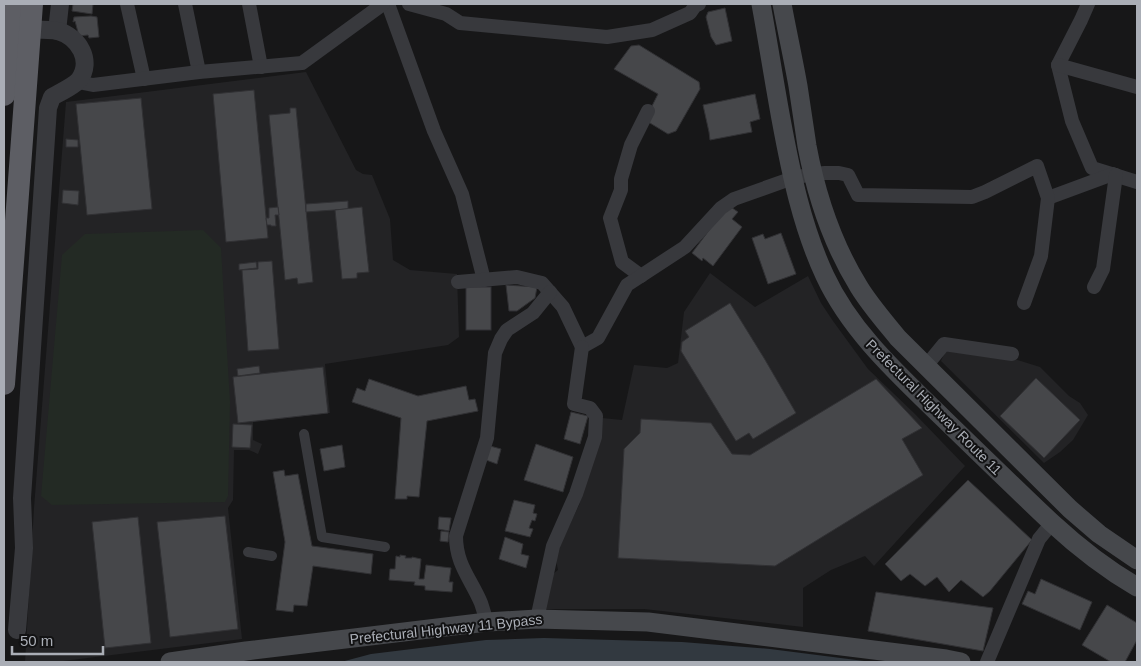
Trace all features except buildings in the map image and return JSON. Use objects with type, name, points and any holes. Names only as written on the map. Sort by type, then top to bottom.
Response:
[{"type":"highway","points":[[4,384],[20,29],[11,4]]},
{"type":"highway","points":[[4,95],[20,29],[32,4]]},
{"type":"main road","name":"Prefectural Highway Route 11","points":[[761,4],[793,178],[806,226],[819,264],[851,320],[913,388],[1072,542],[1095,560],[1137,587]]},
{"type":"main road","name":"Prefectural Highway Route 11","points":[[782,4],[813,174],[832,232],[859,288],[898,338],[1070,508],[1099,534],[1137,560]]},
{"type":"main road","name":"Prefectural Highway 11 Bypass","points":[[170,662],[487,622],[537,619],[648,622],[961,662]]},
{"type":"street","points":[[57,31],[60,4]]},
{"type":"street","points":[[127,4],[144,79]]},
{"type":"street","points":[[185,4],[199,72]]},
{"type":"street","points":[[249,4],[262,67]]},
{"type":"street","points":[[78,82],[93,85],[199,72],[302,63],[383,4]]},
{"type":"street","points":[[388,4],[434,131],[462,194],[484,280]]},
{"type":"street","points":[[409,4],[446,14],[460,23],[607,37],[652,30],[690,13],[699,4]]},
{"type":"street","points":[[1088,4],[1058,65],[1072,121],[1092,168],[1137,182]]},
{"type":"street","points":[[17,630],[24,548],[22,498],[48,108],[52,97],[78,82],[83,72],[85,61],[82,50],[77,42],[66,35],[57,31],[20,29]]},
{"type":"street","points":[[1058,65],[1137,87]]},
{"type":"street","points":[[641,276],[622,262],[610,218],[621,190],[621,179],[631,146],[648,111]]},
{"type":"street","points":[[582,347],[598,338],[628,285],[686,247],[721,208],[734,199],[793,178],[813,174],[839,173],[848,176],[858,195],[972,197],[1037,166],[1048,198],[1041,256],[1024,302]]},
{"type":"street","points":[[1048,198],[1114,174]]},
{"type":"street","points":[[1094,287],[1103,269],[1114,174]]},
{"type":"street","points":[[458,282],[518,277],[542,283],[563,307],[582,347],[574,404],[590,408],[596,416],[595,437],[576,494],[553,546],[537,619]]},
{"type":"street","points":[[487,622],[481,603],[462,568],[456,547],[456,536],[487,438],[495,353],[507,330],[533,313],[550,292]]},
{"type":"street","points":[[926,366],[944,344],[1012,354]]},
{"type":"street","points":[[304,434],[322,537],[385,547]]},
{"type":"street","points":[[987,662],[1039,539],[1052,523]]},
{"type":"street","points":[[248,552],[272,556]]},
{"type":"shaded area","points":[[306,72],[356,170],[363,174],[372,175],[390,219],[393,260],[410,270],[457,274],[459,337],[448,345],[325,364],[330,413],[253,422],[253,440],[262,444],[258,454],[249,450],[234,450],[233,500],[228,508],[242,639],[55,662],[25,662],[34,508],[66,102]]},
{"type":"shaded area","points":[[203,230],[221,248],[230,402],[228,496],[225,502],[52,505],[41,496],[62,255],[85,234]]},
{"type":"shaded area","points":[[710,273],[755,307],[808,276],[821,303],[868,369],[965,466],[874,566],[865,556],[831,570],[803,588],[803,627],[644,609],[544,609],[553,574],[558,570],[555,556],[579,505],[599,438],[602,418],[622,420],[634,365],[667,368],[678,363],[684,312]]},
{"type":"shaded area","points":[[951,348],[1014,359],[1040,367],[1069,396],[1080,403],[1088,415],[1073,440],[1044,463],[941,361],[945,352]]},
{"type":"shaded area","points":[[544,638],[682,642],[770,649],[872,662],[341,662],[371,654],[486,640]]}]
